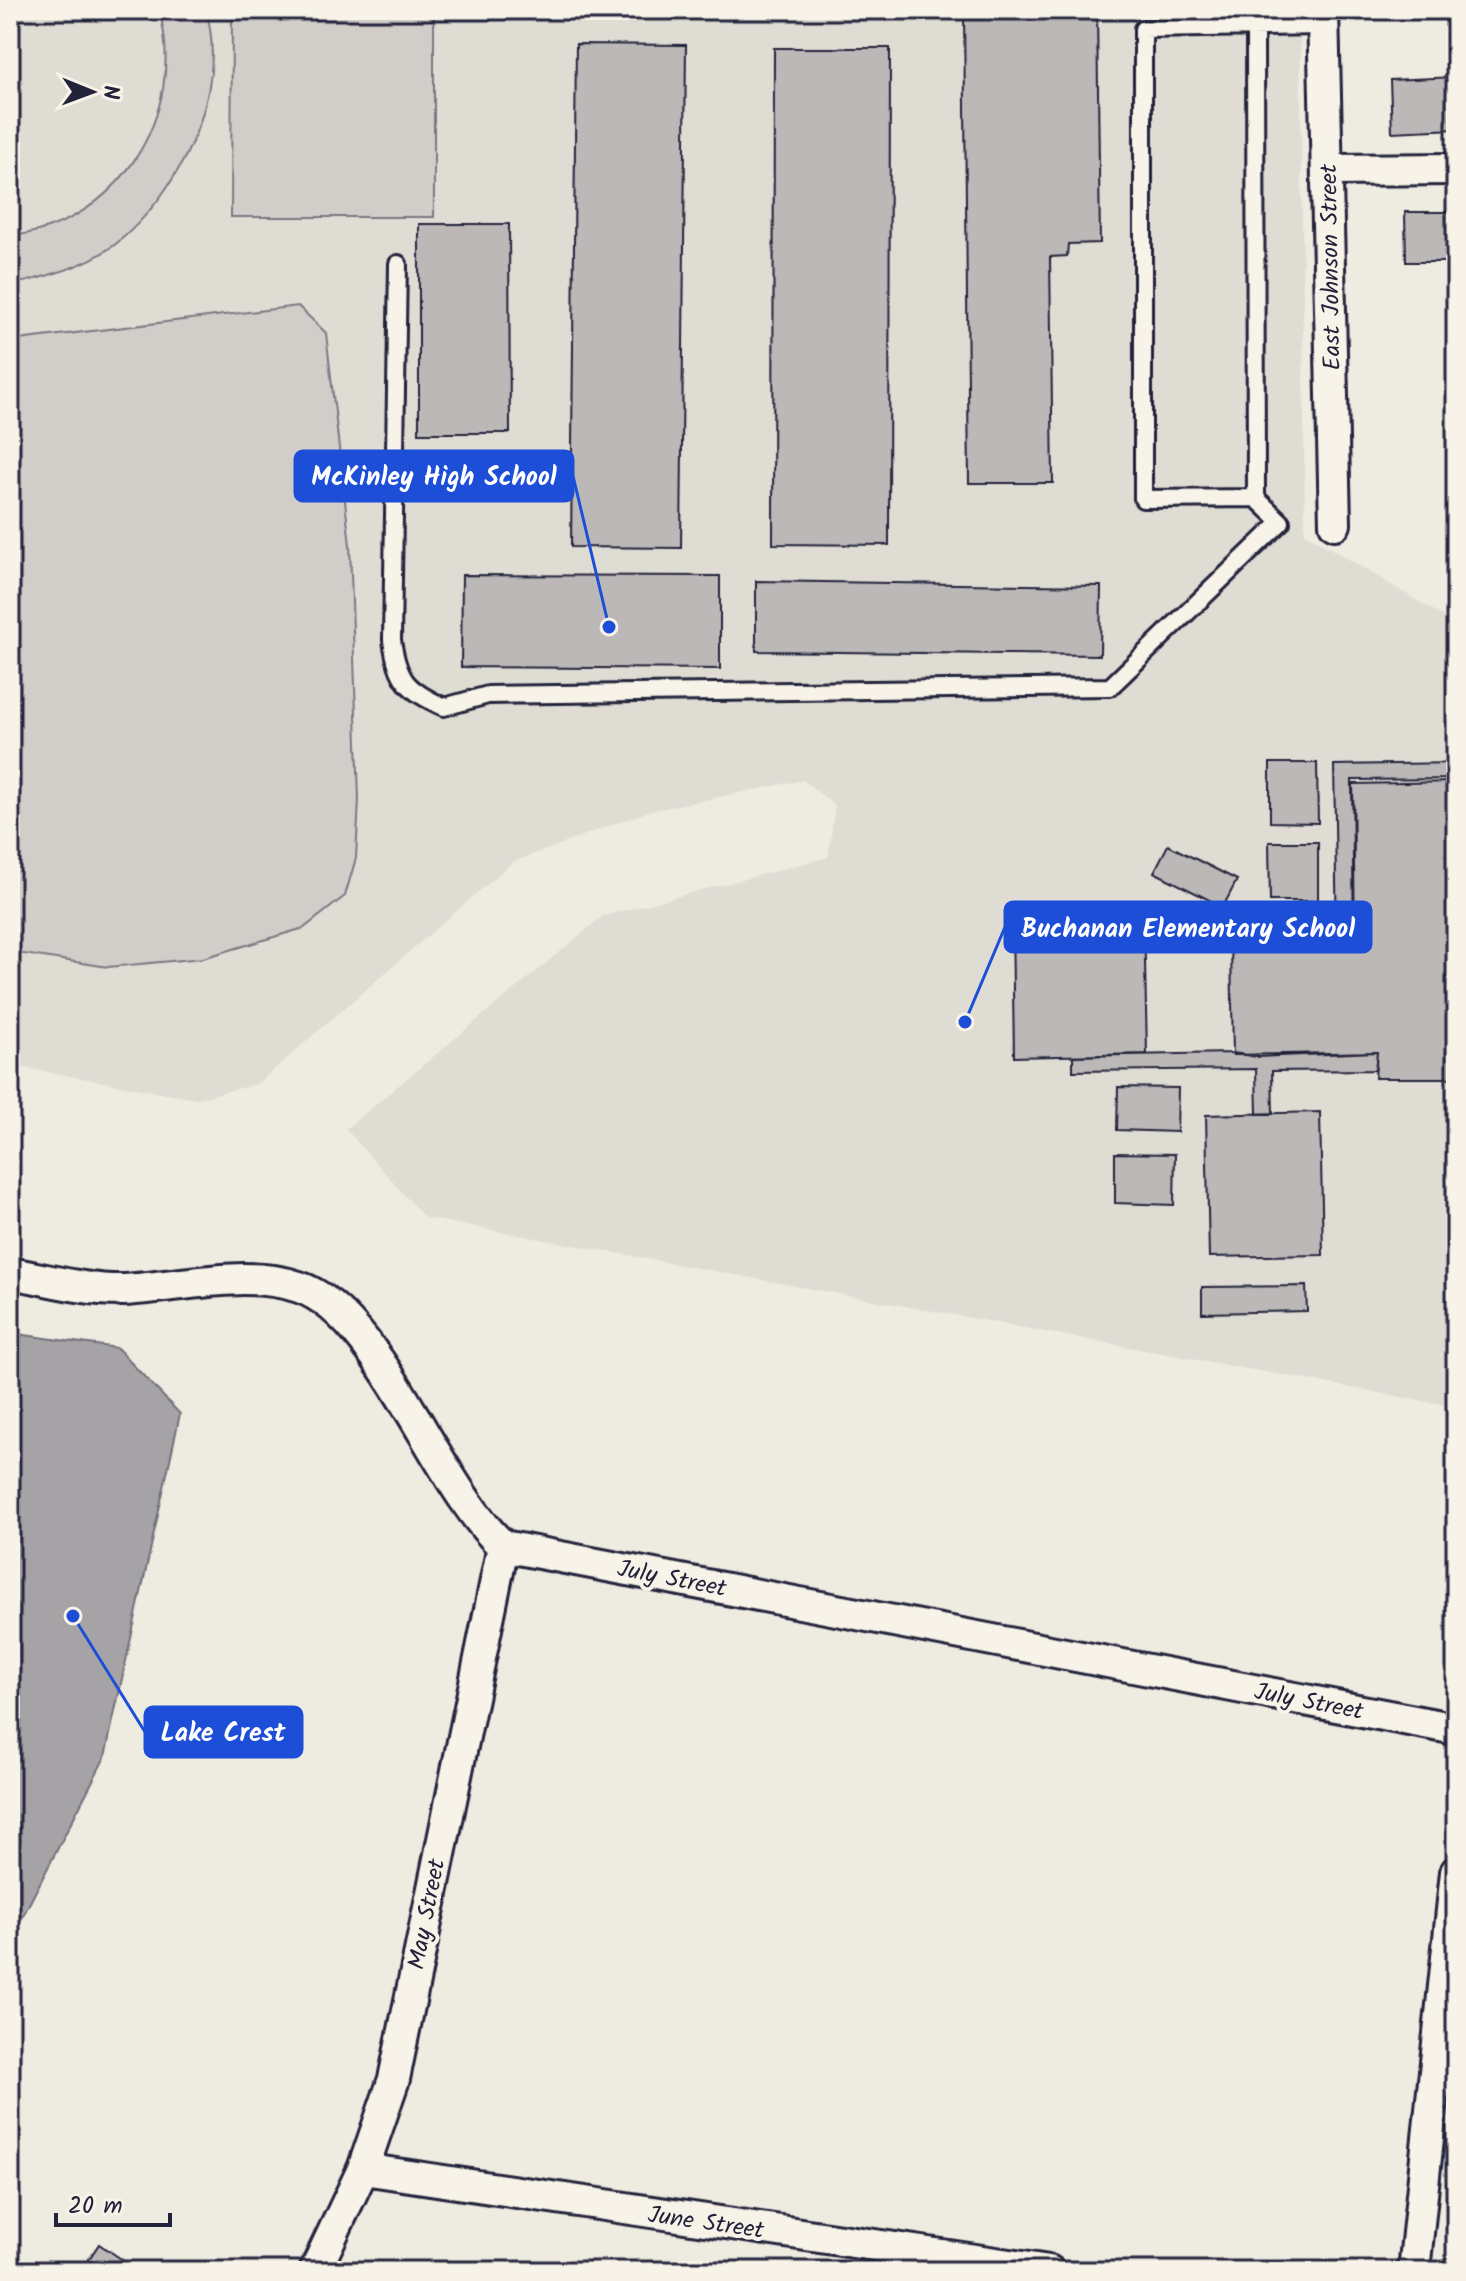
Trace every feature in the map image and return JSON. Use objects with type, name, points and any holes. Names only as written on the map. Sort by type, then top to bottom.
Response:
[{"type":"street","name":"East Johnson Street","points":[[1323,18],[1335,524]]},
{"type":"street","points":[[1328,170],[1456,169]]},
{"type":"street","points":[[10,1273],[121,1290],[216,1281],[276,1283],[298,1287],[319,1296],[366,1342],[469,1508],[503,1546]]},
{"type":"street","name":"July Street","points":[[503,1546],[1456,1729]]},
{"type":"street","name":"May Street","points":[[315,2271],[363,2169],[390,2093],[405,2033],[419,1949],[503,1546]]},
{"type":"street","points":[[1414,2271],[1456,1872]]},
{"type":"street","name":"June Street","points":[[363,2169],[1049,2271]]},
{"type":"lane","points":[[398,264],[392,640],[397,671],[417,694],[444,707],[488,695],[1110,687],[1281,522],[1256,498],[1143,499],[1143,29],[1255,27],[1323,18]]},
{"type":"lane","points":[[1255,27],[1256,498]]},
{"type":"shaded area","points":[[10,10],[1300,10],[1305,533],[1456,624],[1456,1407],[425,1218],[346,1129],[603,916],[828,857],[835,806],[803,780],[649,811],[513,862],[257,1084],[195,1099],[10,1065]]},
{"type":"shaded area","points":[[10,10],[18,10],[19,198],[10,198]]},
{"type":"shaded area","points":[[159,10],[206,10],[211,41],[211,74],[205,106],[179,168],[161,196],[117,243],[64,270],[10,284],[10,236],[49,228],[83,211],[112,187],[136,158],[153,124],[163,87],[165,49]]},
{"type":"shaded area","points":[[232,10],[434,10],[434,217],[231,217]]},
{"type":"shaded area","points":[[298,306],[326,333],[350,545],[359,799],[356,858],[345,896],[304,928],[203,958],[108,967],[10,952],[10,341]]},
{"type":"shaded area","points":[[10,1333],[117,1348],[180,1414],[105,1757],[10,1941]]},
{"type":"building","points":[[1097,12],[1100,243],[1068,244],[1067,256],[1050,257],[1053,483],[969,483],[964,14]]},
{"type":"building","points":[[576,44],[686,45],[681,548],[571,547]]},
{"type":"building","points":[[774,48],[890,48],[889,545],[773,544]]},
{"type":"building","points":[[1456,77],[1456,129],[1392,132],[1390,80]]},
{"type":"building","points":[[1405,212],[1456,212],[1456,262],[1406,262]]},
{"type":"building","points":[[419,224],[509,224],[510,433],[419,433]]},
{"type":"building","points":[[462,575],[720,576],[720,669],[461,667]]},
{"type":"building","points":[[756,581],[1101,586],[1100,655],[756,651]]},
{"type":"building","points":[[1270,763],[1317,763],[1318,823],[1270,822]]},
{"type":"building","points":[[1456,763],[1456,779],[1352,780],[1354,937],[1337,938],[1334,765]]},
{"type":"building","points":[[1456,782],[1455,1320],[1451,1078],[1375,1078],[1377,1052],[1233,1055],[1231,945],[1355,943],[1353,784]]},
{"type":"building","points":[[1269,842],[1318,842],[1318,901],[1270,901]]},
{"type":"building","points":[[1168,845],[1237,880],[1223,907],[1154,872]]},
{"type":"building","points":[[1144,917],[1147,1054],[1014,1057],[1012,920]]},
{"type":"building","points":[[1377,1052],[1375,1070],[1272,1071],[1273,1114],[1257,1114],[1256,1069],[1073,1071],[1073,1056],[1233,1053],[1257,1057]]},
{"type":"building","points":[[1118,1087],[1178,1088],[1177,1132],[1117,1130]]},
{"type":"building","points":[[1320,1112],[1323,1255],[1209,1257],[1206,1115]]},
{"type":"building","points":[[1115,1153],[1175,1154],[1174,1205],[1115,1203]]},
{"type":"building","points":[[1306,1286],[1307,1311],[1202,1313],[1202,1287]]},
{"type":"building","points":[[99,2244],[139,2271],[81,2271]]},
{"type":"place","name":"McKinley High School","points":[[609,627]]},
{"type":"place","name":"Buchanan Elementary School","points":[[965,1022]]},
{"type":"place","name":"Lake Crest","points":[[73,1616]]}]
